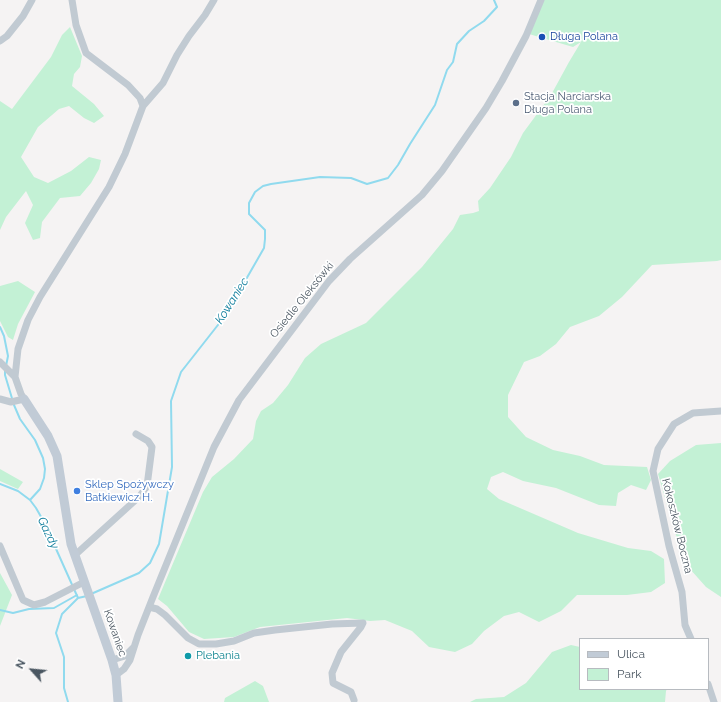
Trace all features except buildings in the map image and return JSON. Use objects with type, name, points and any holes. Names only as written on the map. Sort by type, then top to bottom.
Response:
[{"type":"street","points":[[0,41],[7,36],[23,16],[32,0]]},
{"type":"street","points":[[72,0],[76,25],[86,53],[128,84],[140,98],[143,106]]},
{"type":"street","points":[[15,377],[18,350],[28,320],[40,297],[109,187],[125,154],[143,106],[163,83],[177,55],[214,0]]},
{"type":"street","name":"Osiedle Oleksówki","points":[[116,675],[124,669],[130,660],[149,607],[214,447],[239,400],[329,281],[356,254],[422,195],[442,171],[486,108],[502,81],[526,36],[541,0]]},
{"type":"street","points":[[0,362],[15,377],[22,400],[12,402],[0,400]]},
{"type":"street","name":"Kowaniec","points":[[22,400],[48,436],[57,456],[68,531],[82,584],[90,600],[112,660],[116,675],[118,702]]},
{"type":"street","name":"Kokoszków Boczna","points":[[691,638],[685,625],[682,592],[669,546],[652,471],[658,449],[674,424],[693,414],[721,411]]},
{"type":"street","points":[[75,555],[140,496],[147,486],[152,447],[148,441],[136,434]]},
{"type":"street","points":[[0,546],[23,600],[34,605],[45,602],[82,584]]},
{"type":"street","points":[[149,607],[158,609],[188,638],[199,644],[216,644],[234,641],[254,634],[276,630],[332,624],[362,623],[362,627],[341,652],[332,672],[333,683],[351,692],[354,700]]},
{"type":"street","points":[[112,660],[125,656],[134,648]]},
{"type":"street","points":[[709,687],[714,702]]},
{"type":"green space","points":[[544,0],[721,0],[721,260],[652,265],[622,297],[599,316],[570,327],[556,344],[540,356],[524,362],[508,395],[508,417],[526,437],[553,450],[580,456],[604,465],[647,467],[651,480],[646,490],[631,485],[618,493],[616,506],[599,505],[556,488],[523,481],[503,472],[491,477],[487,489],[499,499],[578,533],[628,548],[651,551],[664,559],[665,583],[651,592],[627,595],[577,595],[561,611],[539,622],[519,612],[504,616],[484,631],[472,644],[455,652],[429,647],[412,631],[385,620],[370,621],[347,618],[260,627],[234,637],[204,639],[189,632],[167,606],[158,599],[203,492],[212,477],[234,459],[253,439],[256,421],[261,411],[273,403],[288,385],[305,358],[321,344],[366,323],[422,267],[453,229],[460,215],[479,211],[478,201],[490,188],[511,157],[523,133],[551,95],[581,42],[573,47],[529,34]]},
{"type":"green space","points":[[70,27],[82,56],[80,67],[74,74],[72,86],[94,104],[104,116],[94,123],[84,118],[69,106],[59,109],[38,127],[21,157],[34,177],[48,183],[71,171],[89,157],[101,160],[99,169],[91,183],[80,196],[60,198],[42,222],[40,238],[33,240],[25,223],[33,205],[26,191],[6,217],[0,230],[0,101],[12,109],[51,57],[62,35]]},
{"type":"green space","points":[[18,281],[35,292],[18,324],[13,340],[8,337],[0,321],[0,286]]},
{"type":"green space","points":[[721,443],[721,597],[706,587],[690,569],[676,535],[658,474],[670,461],[696,445]]},
{"type":"green space","points":[[0,469],[23,482],[18,489],[0,481]]},
{"type":"green space","points":[[0,573],[12,595],[0,626]]},
{"type":"green space","points":[[571,645],[579,647],[579,690],[666,690],[665,702],[470,702],[476,699],[504,697],[526,683],[552,652]]},
{"type":"green space","points":[[255,681],[263,686],[269,702],[224,702],[225,698]]},
{"type":"waterway","name":"Kowaniec","points":[[91,594],[139,573],[150,563],[159,544],[172,467],[171,401],[181,372],[225,316],[264,248],[265,230],[249,214],[249,203],[255,192],[263,186],[271,184],[320,177],[351,178],[367,184],[388,178],[398,165],[435,105],[447,70],[453,62],[457,44],[469,31],[484,21],[497,7],[494,0]]},
{"type":"waterway","points":[[0,327],[4,336],[8,356],[6,366]]},
{"type":"waterway","points":[[5,370],[5,375],[14,405],[20,419],[35,440],[43,458],[45,469],[44,478],[40,489],[30,500]]},
{"type":"waterway","name":"Gazdy","points":[[0,484],[18,491],[30,500],[36,508],[44,522],[78,598]]},
{"type":"waterway","points":[[0,610],[13,613],[29,609],[54,608],[77,595]]},
{"type":"waterway","name":"Kowaniec","points":[[68,702],[64,688],[64,657],[56,633],[62,614],[78,598],[87,596]]},
{"type":"place","name":"Długa Polana","points":[[542,37]]},
{"type":"place","name":"Stacja Narciarska Długa Polana","points":[[516,103]]},
{"type":"place","name":"Sklep Spożywczy Batkiewicz H.","points":[[77,491]]},
{"type":"place","name":"Plebania","points":[[188,656]]}]
